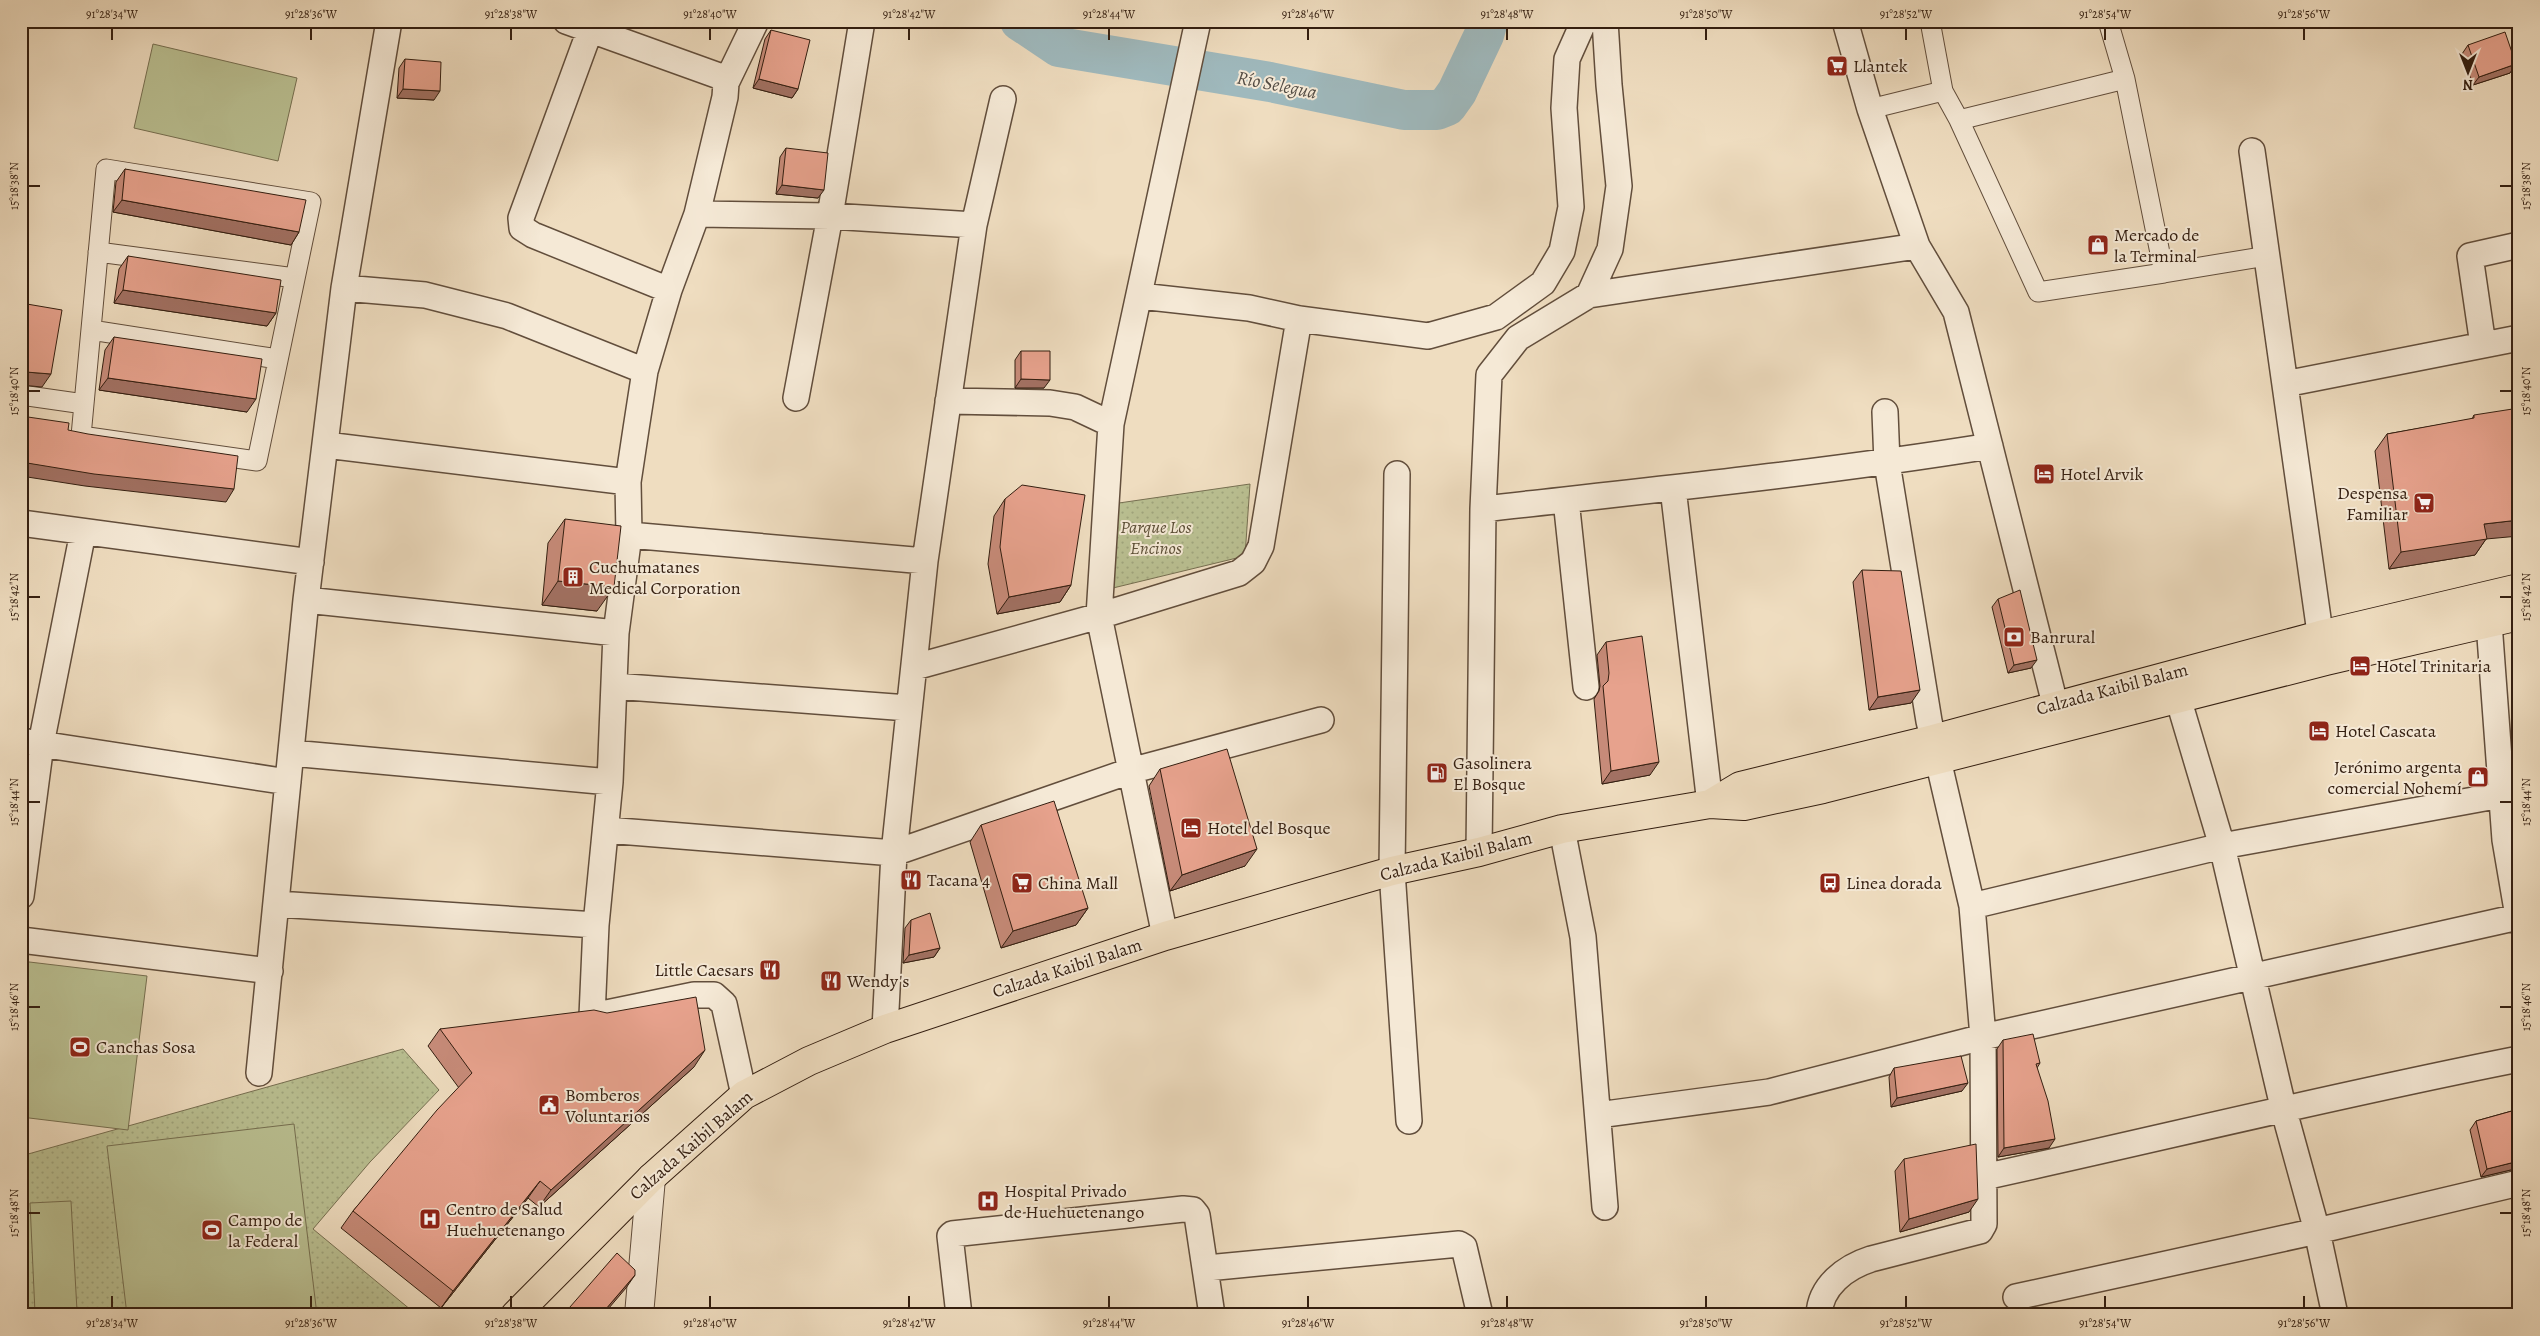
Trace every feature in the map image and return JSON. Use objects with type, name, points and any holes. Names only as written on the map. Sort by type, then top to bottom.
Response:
[{"type":"main road","name":"Calzada Kaibil Balam","points":[[515,1315],[651,1178],[744,1096],[809,1062],[885,1029],[1165,936],[1392,871],[1479,852],[1562,829],[1710,804],[1744,806],[1936,749],[2055,704],[2320,635],[2519,588]]},
{"type":"main road","name":"Calzada Kaibil Balam","points":[[1936,749],[2178,698],[2519,616]]},
{"type":"street","points":[[259,1073],[306,600],[344,288],[389,21]]},
{"type":"street","points":[[566,21],[720,76],[726,83]]},
{"type":"street","points":[[744,1096],[724,1004],[714,995],[694,995],[592,1016],[596,925],[610,782],[616,634],[629,535],[628,482],[645,371],[669,290],[697,214],[725,97],[726,83],[756,21]]},
{"type":"street","points":[[796,398],[830,216],[862,21]]},
{"type":"street","points":[[1140,296],[1249,308],[1299,319],[1428,336],[1496,318],[1543,284],[1562,251],[1571,207],[1564,108],[1567,59],[1584,21]]},
{"type":"street","points":[[1589,295],[1610,250],[1619,186],[1609,85],[1606,21]]},
{"type":"street","points":[[1845,21],[1870,109],[1917,246],[1956,312],[2055,704]]},
{"type":"street","points":[[1930,21],[1943,90],[1959,120],[2038,292],[2267,256]]},
{"type":"street","points":[[2108,21],[2125,80],[2164,273]]},
{"type":"street","points":[[590,30],[522,218],[522,228],[532,235],[669,290]]},
{"type":"street","points":[[1165,936],[1099,616],[1111,424],[1196,33]]},
{"type":"street","points":[[1959,120],[2125,80]]},
{"type":"street","points":[[1870,109],[1943,90]]},
{"type":"street","points":[[885,1029],[894,853],[925,561],[974,225],[1003,99]]},
{"type":"street","points":[[2252,151],[2284,384],[2298,463],[2320,635],[2326,661]]},
{"type":"street","points":[[106,169],[311,202],[296,278],[257,461],[81,436],[106,169]]},
{"type":"street","points":[[697,214],[830,216],[974,225]]},
{"type":"street","points":[[2483,345],[2470,256],[2519,245]]},
{"type":"street","points":[[1479,852],[1483,508],[1489,375],[1518,338],[1589,295],[1917,246]]},
{"type":"street","points":[[98,252],[296,278]]},
{"type":"street","points":[[344,288],[425,295],[508,316],[645,371]]},
{"type":"street","points":[[915,667],[1099,616],[1239,573],[1253,562],[1261,546],[1299,319]]},
{"type":"street","points":[[91,330],[278,359]]},
{"type":"street","points":[[2284,384],[2519,338]]},
{"type":"street","points":[[21,395],[84,404]]},
{"type":"street","points":[[948,401],[1050,403],[1075,407],[1111,424]]},
{"type":"street","points":[[1819,1315],[1828,1288],[1836,1278],[1855,1266],[1983,1228],[1983,1037],[1972,906],[1936,749],[1888,463],[1885,412]]},
{"type":"street","points":[[326,445],[628,482]]},
{"type":"street","points":[[1483,508],[1888,463],[1990,446]]},
{"type":"street","points":[[1397,474],[1392,871],[1409,1121]]},
{"type":"street","points":[[1673,488],[1710,804]]},
{"type":"street","points":[[1566,500],[1586,687]]},
{"type":"street","points":[[21,523],[311,562]]},
{"type":"street","points":[[21,896],[31,742],[83,532]]},
{"type":"street","points":[[629,535],[925,561]]},
{"type":"street","points":[[306,600],[616,634]]},
{"type":"street","points":[[1598,1115],[1769,1092],[1983,1037],[2518,920],[2505,840],[2489,623]]},
{"type":"street","points":[[614,686],[908,708]]},
{"type":"street","points":[[2178,698],[2222,846],[2284,1111],[2317,1231],[2335,1315]]},
{"type":"street","points":[[606,830],[894,853],[1130,771],[1321,720]]},
{"type":"street","points":[[31,742],[288,782]]},
{"type":"street","points":[[291,753],[610,782]]},
{"type":"street","points":[[1972,906],[2222,846],[2501,795]]},
{"type":"street","points":[[1562,829],[1583,937],[1606,1208]]},
{"type":"street","points":[[277,904],[596,925]]},
{"type":"street","points":[[21,940],[270,971]]},
{"type":"street","points":[[1984,1177],[2284,1111],[2405,1081],[2519,1059]]},
{"type":"street","points":[[639,1315],[651,1178]]},
{"type":"street","points":[[2016,1297],[2317,1231],[2519,1184]]},
{"type":"street","points":[[959,1315],[950,1236],[952,1234],[1186,1209],[1193,1210],[1197,1215],[1207,1268],[1212,1315]]},
{"type":"street","points":[[1207,1268],[1459,1244],[1464,1247],[1480,1315]]},
{"type":"green space","points":[[153,44],[297,78],[278,161],[134,128]]},
{"type":"green space","name":"Parque Los Encinos","points":[[1250,484],[1245,556],[1113,588],[1112,504]]},
{"type":"green space","name":"Canchas Sosa","points":[[21,961],[147,976],[128,1130],[21,1117]]},
{"type":"green space","points":[[403,1049],[439,1090],[370,1162],[313,1229],[417,1315],[21,1315],[21,1156]]},
{"type":"green space","name":"Campo de la Federal","points":[[294,1124],[317,1315],[127,1315],[107,1146]]},
{"type":"green space","points":[[71,1201],[77,1311],[35,1313],[30,1203]]},
{"type":"building","points":[[771,30],[810,40],[798,89],[759,79]]},
{"type":"building","points":[[2505,32],[2516,64],[2479,77],[2468,45]]},
{"type":"building","points":[[405,59],[441,62],[440,91],[403,89]]},
{"type":"building","points":[[786,148],[828,153],[824,190],[782,185]]},
{"type":"building","points":[[125,169],[306,200],[299,232],[122,200]]},
{"type":"building","points":[[128,256],[281,280],[276,313],[123,290]]},
{"type":"building","points":[[21,303],[62,310],[51,374],[26,372],[21,377]]},
{"type":"building","points":[[114,337],[262,359],[256,399],[108,378]]},
{"type":"building","points":[[1021,351],[1050,351],[1050,380],[1021,379]]},
{"type":"building","points":[[2519,408],[2519,520],[2484,524],[2487,539],[2401,552],[2387,434],[2474,418],[2474,415]]},
{"type":"building","points":[[21,416],[69,423],[68,430],[88,434],[238,456],[234,489],[94,474],[21,462]]},
{"type":"building","points":[[1022,485],[1085,495],[1071,585],[1009,597],[1000,547],[1005,499]]},
{"type":"building","points":[[565,519],[621,526],[614,587],[558,581]]},
{"type":"building","points":[[1862,570],[1901,571],[1920,690],[1878,697]]},
{"type":"building","name":"Banrural","points":[[2020,590],[2037,660],[2014,665],[1998,599]]},
{"type":"building","points":[[1642,636],[1659,762],[1611,771],[1603,686],[1608,681],[1609,673],[1606,642]]},
{"type":"building","name":"Hotel del Bosque","points":[[1227,749],[1257,849],[1182,875],[1160,769]]},
{"type":"building","name":"China Mall","points":[[1054,801],[1088,908],[1013,931],[981,825]]},
{"type":"building","points":[[930,913],[940,948],[909,955],[911,920]]},
{"type":"building","points":[[696,997],[705,1050],[551,1190],[540,1181],[453,1291],[353,1211],[437,1110],[472,1073],[440,1029],[594,1010],[607,1013]]},
{"type":"building","points":[[2033,1034],[2040,1063],[2036,1064],[2048,1101],[2055,1139],[2004,1148],[2003,1040]]},
{"type":"building","points":[[1961,1056],[1968,1083],[1897,1098],[1894,1068]]},
{"type":"building","points":[[2519,1109],[2519,1161],[2487,1169],[2476,1121]]},
{"type":"building","points":[[1976,1144],[1978,1199],[1909,1219],[1904,1159]]},
{"type":"building","points":[[617,1253],[635,1270],[635,1275],[605,1310],[608,1315],[563,1315]]},
{"type":"waterway","name":"Río Selegua","points":[[1020,21],[1059,47],[1270,82],[1404,110],[1437,110],[1447,106],[1457,92],[1484,35],[1488,21]]},
{"type":"place","name":"Llantek","points":[[1837,66]]},
{"type":"place","name":"Mercado de la Terminal","points":[[2098,245]]},
{"type":"place","name":"Hotel Arvik","points":[[2044,474]]},
{"type":"place","name":"Despensa Familiar","points":[[2424,503]]},
{"type":"place","name":"Cuchumatanes Medical Corporation","points":[[573,577]]},
{"type":"place","name":"Banrural","points":[[2014,637]]},
{"type":"place","name":"Hotel Trinitaria","points":[[2360,666]]},
{"type":"place","name":"Hotel Cascata","points":[[2319,731]]},
{"type":"place","name":"Gasolinera El Bosque","points":[[1437,773]]},
{"type":"place","name":"Jerónimo argenta comercial Nohemí","points":[[2478,777]]},
{"type":"place","name":"Hotel del Bosque","points":[[1191,828]]},
{"type":"place","name":"Tacana 4","points":[[911,880]]},
{"type":"place","name":"China Mall","points":[[1022,883]]},
{"type":"place","name":"Linea dorada","points":[[1830,883]]},
{"type":"place","name":"Little Caesars","points":[[770,970]]},
{"type":"place","name":"Wendy's","points":[[831,981]]},
{"type":"place","name":"Canchas Sosa","points":[[80,1047]]},
{"type":"place","name":"Bomberos Voluntarios","points":[[549,1105]]},
{"type":"place","name":"Hospital Privado de Huehuetenango","points":[[988,1201]]},
{"type":"place","name":"Centro de Salud Huehuetenango","points":[[430,1219]]},
{"type":"place","name":"Campo de la Federal","points":[[212,1230]]}]
